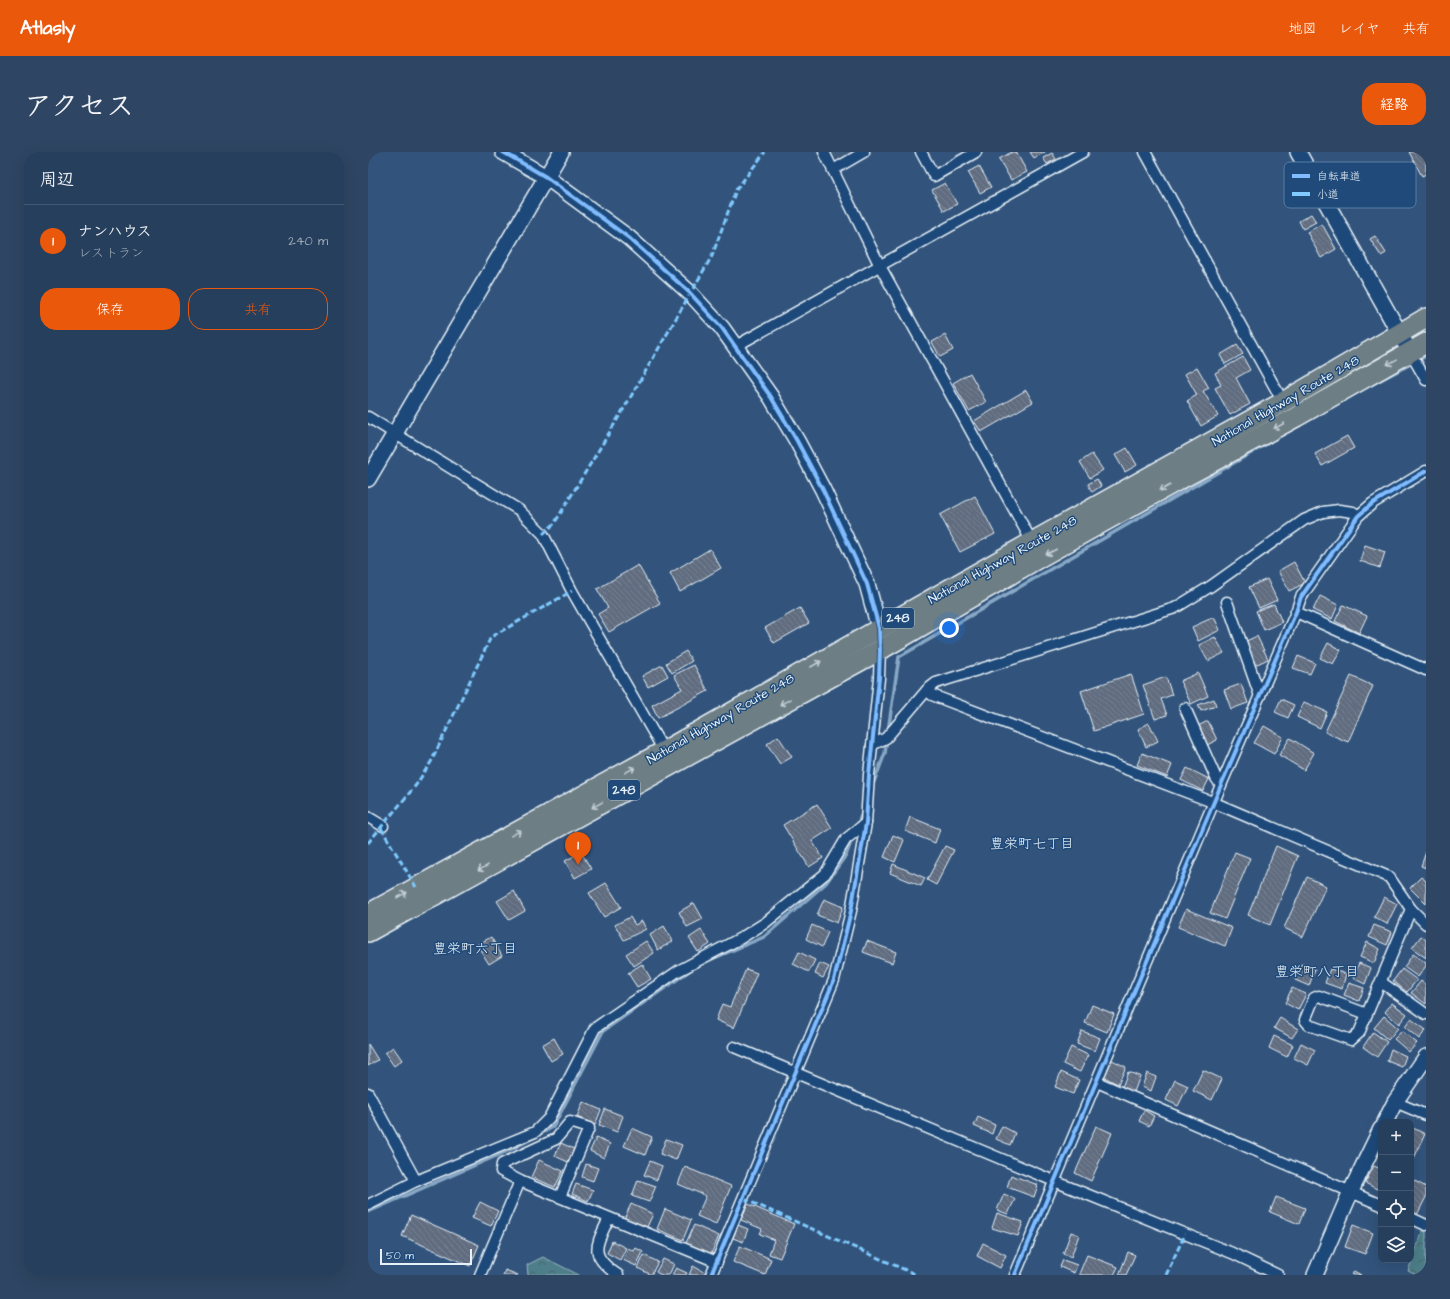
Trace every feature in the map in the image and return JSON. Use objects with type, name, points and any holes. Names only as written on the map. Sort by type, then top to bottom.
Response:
[{"type":"highway","name":"National Highway Route 248","points":[[368,914],[664,751],[879,628],[1283,402],[1426,318]]},
{"type":"highway","name":"National Highway Route 248","points":[[368,932],[880,650],[1037,559],[1296,417],[1418,348]]},
{"type":"street","points":[[503,152],[546,177],[629,238],[690,293],[722,328],[734,347],[771,397],[797,441],[823,490],[867,584],[879,628],[879,678],[866,823],[851,911],[834,980],[711,1275]]},
{"type":"street","points":[[368,479],[561,152]]},
{"type":"street","points":[[824,152],[880,266],[1032,542]]},
{"type":"street","points":[[833,170],[864,152]]},
{"type":"street","points":[[921,152],[934,176],[976,152]]},
{"type":"street","points":[[734,347],[1083,152]]},
{"type":"street","points":[[1145,152],[1283,402]]},
{"type":"street","points":[[1298,152],[1304,162]]},
{"type":"street","points":[[1330,208],[1400,333],[1418,348],[1426,380]]},
{"type":"street","points":[[368,417],[519,510],[542,534],[572,591],[664,751]]},
{"type":"street","points":[[1015,1275],[1215,803],[1221,785],[1296,612],[1301,597],[1358,516],[1373,503],[1426,471]]},
{"type":"street","points":[[872,745],[886,738],[927,690],[936,683],[1176,608],[1211,586],[1304,520],[1323,512],[1339,510],[1353,512],[1358,516]]},
{"type":"street","points":[[1227,602],[1260,696]]},
{"type":"street","points":[[1296,612],[1426,670]]},
{"type":"street","points":[[927,690],[932,695],[1215,803],[1389,876],[1412,909],[1426,924]]},
{"type":"street","points":[[1185,708],[1216,778],[1221,785]]},
{"type":"street","points":[[368,817],[383,826]]},
{"type":"street","points":[[368,1205],[416,1181],[535,1132],[549,1118],[595,1028],[678,971],[741,938],[765,923],[825,874],[846,839],[866,823]]},
{"type":"street","points":[[1367,1014],[1319,996],[1314,998],[1305,1020],[1309,1025],[1351,1040],[1359,1033],[1412,909]]},
{"type":"street","points":[[1380,982],[1426,1014]]},
{"type":"street","points":[[734,1046],[1054,1181],[1232,1253],[1278,1275]]},
{"type":"street","points":[[1386,1119],[1395,1102],[1426,1057]]},
{"type":"street","points":[[1097,1082],[1378,1204]]},
{"type":"street","points":[[368,1094],[416,1181]]},
{"type":"street","points":[[1395,1102],[1426,1115]]},
{"type":"street","points":[[560,1197],[589,1128],[570,1122],[556,1139],[502,1164],[501,1172],[520,1181],[717,1262]]},
{"type":"street","points":[[1315,1275],[1351,1191],[1378,1135]]},
{"type":"street","points":[[480,1275],[520,1181]]},
{"type":"street","points":[[609,1218],[597,1244],[597,1253],[604,1264],[618,1275]]},
{"type":"street","points":[[1414,1219],[1426,1225]]},
{"type":"shaded area","points":[[831,152],[852,152],[839,159],[834,157]]},
{"type":"green space","points":[[1426,1221],[1426,1275],[1416,1275],[1408,1271],[1411,1263],[1414,1263],[1414,1254]]},
{"type":"green space","points":[[543,1257],[579,1275],[528,1275],[527,1265]]},
{"type":"building","points":[[1012,152],[1016,152],[1027,172],[1011,180],[999,159]]},
{"type":"building","points":[[1030,152],[1045,152],[1034,158]]},
{"type":"building","points":[[1409,152],[1426,152],[1426,174],[1422,176],[1416,162],[1414,162]]},
{"type":"building","points":[[1052,153],[1056,159],[1047,164],[1043,158]]},
{"type":"building","points":[[979,166],[991,187],[980,193],[968,172]]},
{"type":"building","points":[[945,183],[957,204],[944,211],[932,190]]},
{"type":"building","points":[[1311,214],[1316,222],[1303,229],[1299,221]]},
{"type":"building","points":[[1322,224],[1336,249],[1321,258],[1307,232]]},
{"type":"building","points":[[1375,236],[1386,253],[1381,256],[1370,239]]},
{"type":"building","points":[[945,335],[953,350],[940,357],[932,342]]},
{"type":"building","points":[[1237,345],[1243,354],[1225,364],[1220,355]]},
{"type":"building","points":[[1243,357],[1250,370],[1236,378],[1250,404],[1230,415],[1215,388],[1221,385],[1215,373]]},
{"type":"building","points":[[1197,367],[1209,388],[1203,391],[1218,416],[1201,426],[1187,401],[1197,395],[1185,374]]},
{"type":"building","points":[[970,373],[986,402],[969,411],[953,383]]},
{"type":"building","points":[[1026,390],[1033,402],[981,432],[974,421]]},
{"type":"building","points":[[1347,436],[1354,448],[1322,466],[1315,454]]},
{"type":"building","points":[[1127,448],[1137,465],[1125,472],[1115,455]]},
{"type":"building","points":[[1092,454],[1103,470],[1090,478],[1080,462]]},
{"type":"building","points":[[1097,479],[1101,486],[1092,492],[1088,484]]},
{"type":"building","points":[[975,496],[995,534],[960,552],[940,515]]},
{"type":"building","points":[[1365,545],[1385,552],[1380,568],[1360,561]]},
{"type":"building","points":[[710,549],[721,568],[680,592],[670,573]]},
{"type":"building","points":[[1294,562],[1305,583],[1289,591],[1278,571]]},
{"type":"building","points":[[638,565],[660,603],[609,632],[598,614],[608,608],[597,589]]},
{"type":"building","points":[[1267,579],[1277,600],[1259,608],[1249,587]]},
{"type":"building","points":[[1320,596],[1338,605],[1332,619],[1313,610]]},
{"type":"building","points":[[1274,604],[1282,622],[1264,630],[1256,611]]},
{"type":"building","points":[[1343,605],[1367,616],[1359,633],[1335,621]]},
{"type":"building","points":[[800,608],[809,623],[774,643],[765,628]]},
{"type":"building","points":[[1214,617],[1220,630],[1198,641],[1192,627]]},
{"type":"building","points":[[1257,636],[1268,659],[1253,666],[1242,643]]},
{"type":"building","points":[[1215,637],[1224,653],[1208,661],[1199,645]]},
{"type":"building","points":[[1328,643],[1341,650],[1333,664],[1320,658]]},
{"type":"building","points":[[686,651],[692,661],[672,673],[666,663]]},
{"type":"building","points":[[1298,656],[1315,663],[1310,674],[1293,668]]},
{"type":"building","points":[[662,665],[668,676],[648,687],[642,676]]},
{"type":"building","points":[[694,665],[708,691],[658,718],[652,705],[682,689],[674,675]]},
{"type":"building","points":[[1198,673],[1208,696],[1191,704],[1180,681]]},
{"type":"building","points":[[1131,674],[1144,714],[1094,731],[1081,691]]},
{"type":"building","points":[[1351,676],[1373,686],[1348,742],[1325,732]]},
{"type":"building","points":[[1166,677],[1172,695],[1161,699],[1167,715],[1155,719],[1143,685]]},
{"type":"building","points":[[1241,684],[1248,703],[1231,709],[1224,690]]},
{"type":"building","points":[[1214,699],[1216,706],[1201,711],[1198,705]]},
{"type":"building","points":[[1281,699],[1294,705],[1288,718],[1275,712]]},
{"type":"building","points":[[1304,702],[1327,712],[1320,728],[1297,717]]},
{"type":"building","points":[[1208,721],[1217,740],[1207,745],[1198,726]]},
{"type":"building","points":[[1149,723],[1158,741],[1146,747],[1138,729]]},
{"type":"building","points":[[1264,726],[1283,737],[1274,754],[1254,743]]},
{"type":"building","points":[[778,736],[792,757],[780,764],[767,744]]},
{"type":"building","points":[[1290,738],[1314,753],[1304,770],[1279,755]]},
{"type":"building","points":[[1142,753],[1172,765],[1167,777],[1137,765]]},
{"type":"building","points":[[1187,768],[1209,779],[1203,791],[1181,780]]},
{"type":"building","points":[[817,804],[832,828],[812,841],[823,858],[809,867],[783,825]]},
{"type":"building","points":[[910,817],[940,829],[935,843],[905,831]]},
{"type":"building","points":[[893,835],[904,840],[895,862],[884,857]]},
{"type":"building","points":[[945,846],[954,850],[936,885],[927,880]]},
{"type":"building","points":[[1276,846],[1298,856],[1270,925],[1248,915]]},
{"type":"building","points":[[581,852],[591,869],[575,878],[565,861]]},
{"type":"building","points":[[1235,852],[1250,858],[1225,919],[1210,913]]},
{"type":"building","points":[[1426,852],[1426,868],[1421,866]]},
{"type":"building","points":[[893,864],[925,878],[921,886],[890,873]]},
{"type":"building","points":[[1307,877],[1326,886],[1303,937],[1284,928]]},
{"type":"building","points":[[1421,877],[1426,881],[1426,904],[1410,888]]},
{"type":"building","points":[[606,883],[621,907],[604,917],[589,893]]},
{"type":"building","points":[[514,891],[525,911],[509,920],[497,901]]},
{"type":"building","points":[[1384,897],[1397,904],[1387,924],[1374,917]]},
{"type":"building","points":[[824,899],[843,907],[837,923],[817,915]]},
{"type":"building","points":[[694,903],[703,919],[687,927],[679,912]]},
{"type":"building","points":[[1186,909],[1232,928],[1225,946],[1178,927]]},
{"type":"building","points":[[630,917],[635,925],[642,921],[646,929],[624,940],[615,925]]},
{"type":"building","points":[[812,925],[828,932],[822,947],[806,939]]},
{"type":"building","points":[[1374,925],[1392,932],[1387,945],[1369,937]]},
{"type":"building","points":[[664,926],[673,941],[658,950],[650,935]]},
{"type":"building","points":[[701,930],[710,944],[698,952],[689,938]]},
{"type":"building","points":[[1421,936],[1426,940],[1426,958],[1412,948]]},
{"type":"building","points":[[491,937],[502,956],[489,964],[477,945]]},
{"type":"building","points":[[646,941],[654,953],[634,966],[626,954]]},
{"type":"building","points":[[867,941],[896,952],[892,963],[863,952]]},
{"type":"building","points":[[1367,942],[1380,949],[1374,963],[1360,957]]},
{"type":"building","points":[[799,952],[815,960],[809,972],[793,964]]},
{"type":"building","points":[[1413,954],[1426,963],[1426,966],[1418,977],[1404,967]]},
{"type":"building","points":[[820,963],[829,967],[823,978],[815,974]]},
{"type":"building","points":[[1359,963],[1371,968],[1365,984],[1353,978]]},
{"type":"building","points":[[642,964],[651,979],[637,987],[628,973]]},
{"type":"building","points":[[1301,964],[1315,969],[1309,986],[1295,980]]},
{"type":"building","points":[[746,969],[757,973],[734,1028],[716,1020],[722,1004],[730,1007]]},
{"type":"building","points":[[1330,969],[1346,974],[1342,989],[1325,983]]},
{"type":"building","points":[[1402,969],[1417,980],[1407,992],[1393,981]]},
{"type":"building","points":[[1421,981],[1426,985],[1426,1004],[1411,993]]},
{"type":"building","points":[[1349,983],[1364,988],[1359,1001],[1344,995]]},
{"type":"building","points":[[1292,988],[1306,994],[1298,1010],[1285,1003]]},
{"type":"building","points":[[1392,1003],[1407,1014],[1399,1024],[1385,1012]]},
{"type":"building","points":[[1092,1005],[1114,1014],[1107,1032],[1085,1023]]},
{"type":"building","points":[[1384,1016],[1398,1028],[1388,1040],[1374,1028]]},
{"type":"building","points":[[1280,1018],[1298,1029],[1292,1038],[1274,1028]]},
{"type":"building","points":[[1411,1019],[1426,1030],[1419,1039],[1405,1027]]},
{"type":"building","points":[[1082,1031],[1100,1038],[1095,1051],[1077,1044]]},
{"type":"building","points":[[1402,1031],[1417,1043],[1409,1052],[1394,1039]]},
{"type":"building","points":[[1373,1032],[1387,1042],[1377,1057],[1363,1047]]},
{"type":"building","points":[[1274,1036],[1293,1045],[1287,1057],[1269,1048]]},
{"type":"building","points":[[554,1038],[563,1054],[551,1061],[542,1045]]},
{"type":"building","points":[[1301,1043],[1315,1050],[1308,1065],[1294,1058]]},
{"type":"building","points":[[368,1044],[378,1060],[368,1066]]},
{"type":"building","points":[[393,1047],[402,1060],[394,1066],[385,1053]]},
{"type":"building","points":[[1071,1047],[1088,1055],[1080,1072],[1063,1064]]},
{"type":"building","points":[[1391,1049],[1406,1056],[1402,1067],[1387,1061]]},
{"type":"building","points":[[1112,1060],[1126,1067],[1118,1084],[1104,1077]]},
{"type":"building","points":[[1203,1070],[1222,1079],[1212,1100],[1193,1091]]},
{"type":"building","points":[[1061,1072],[1079,1080],[1073,1094],[1055,1087]]},
{"type":"building","points":[[1128,1072],[1140,1076],[1134,1092],[1122,1087]]},
{"type":"building","points":[[1147,1073],[1156,1077],[1151,1091],[1142,1087]]},
{"type":"building","points":[[1175,1080],[1188,1086],[1178,1106],[1166,1100]]},
{"type":"building","points":[[583,1102],[601,1110],[595,1125],[577,1117]]},
{"type":"building","points":[[605,1109],[623,1116],[617,1132],[599,1125]]},
{"type":"building","points":[[1144,1110],[1154,1116],[1149,1126],[1139,1121]]},
{"type":"building","points":[[978,1117],[995,1125],[992,1134],[974,1126]]},
{"type":"building","points":[[1002,1126],[1015,1133],[1010,1145],[996,1139]]},
{"type":"building","points":[[1096,1126],[1112,1133],[1091,1181],[1075,1173]]},
{"type":"building","points":[[632,1128],[652,1137],[645,1155],[624,1146]]},
{"type":"building","points":[[1414,1128],[1425,1134],[1414,1158]]},
{"type":"building","points":[[596,1138],[610,1144],[604,1158],[590,1151]]},
{"type":"building","points":[[666,1139],[682,1145],[676,1160],[660,1154]]},
{"type":"building","points":[[561,1143],[574,1149],[568,1162],[555,1156]]},
{"type":"building","points":[[539,1160],[563,1171],[555,1187],[531,1177]]},
{"type":"building","points":[[650,1161],[662,1166],[657,1180],[644,1175]]},
{"type":"building","points":[[586,1164],[598,1168],[593,1181],[582,1177]]},
{"type":"building","points":[[1374,1166],[1378,1168],[1377,1189],[1365,1183]]},
{"type":"building","points":[[685,1167],[731,1186],[716,1224],[697,1216],[706,1196],[678,1184]]},
{"type":"building","points":[[1011,1175],[1038,1185],[1034,1197],[1007,1187]]},
{"type":"building","points":[[638,1180],[656,1186],[649,1202],[632,1196]]},
{"type":"building","points":[[1414,1181],[1426,1187],[1426,1197],[1417,1215],[1414,1214]]},
{"type":"building","points":[[576,1184],[593,1190],[588,1201],[572,1194]]},
{"type":"building","points":[[1004,1194],[1015,1199],[1008,1214],[997,1210]]},
{"type":"building","points":[[1276,1197],[1305,1208],[1299,1224],[1270,1212]]},
{"type":"building","points":[[480,1202],[498,1211],[491,1226],[472,1218]]},
{"type":"building","points":[[631,1204],[653,1214],[646,1229],[624,1219]]},
{"type":"building","points":[[748,1204],[794,1224],[780,1258],[769,1254],[774,1240],[760,1234],[762,1229],[741,1220]]},
{"type":"building","points":[[665,1209],[691,1220],[683,1240],[657,1229]]},
{"type":"building","points":[[997,1213],[1023,1222],[1018,1236],[992,1228]]},
{"type":"building","points":[[411,1215],[479,1245],[470,1266],[402,1236]]},
{"type":"building","points":[[694,1225],[719,1236],[711,1254],[686,1243]]},
{"type":"building","points":[[738,1225],[748,1229],[743,1242],[733,1238]]},
{"type":"building","points":[[1353,1225],[1373,1233],[1365,1254],[1345,1247]]},
{"type":"building","points":[[1071,1232],[1079,1235],[1071,1257],[1063,1254]]},
{"type":"building","points":[[612,1241],[626,1248],[620,1260],[607,1253]]},
{"type":"building","points":[[983,1243],[1006,1255],[1000,1268],[977,1256]]},
{"type":"building","points":[[740,1246],[771,1259],[765,1275],[733,1262]]},
{"type":"building","points":[[628,1248],[634,1251],[636,1248],[643,1252],[636,1266],[623,1260]]},
{"type":"building","points":[[1128,1252],[1135,1255],[1126,1275],[1119,1275]]},
{"type":"building","points":[[644,1255],[658,1262],[651,1275],[638,1268]]},
{"type":"building","points":[[1087,1255],[1118,1267],[1114,1275],[1079,1274]]},
{"type":"building","points":[[663,1259],[674,1264],[669,1275],[661,1275],[656,1272]]},
{"type":"building","points":[[1063,1260],[1077,1265],[1074,1273],[1060,1267]]},
{"type":"building","points":[[693,1266],[706,1273],[705,1275],[689,1275]]},
{"type":"building","points":[[676,1268],[687,1273],[686,1275],[672,1275]]},
{"type":"building","points":[[505,1270],[518,1275],[503,1275]]},
{"type":"building","points":[[1354,1271],[1361,1275],[1352,1275]]},
{"type":"waterway","points":[[1371,385],[1426,356]]},
{"type":"waterway","points":[[888,731],[899,657],[1270,442]]},
{"type":"waterway","points":[[872,787],[885,753],[887,739]]},
{"type":"waterway","points":[[857,826],[863,811]]},
{"type":"waterway","points":[[705,962],[764,937],[826,883],[846,855],[853,837]]},
{"type":"waterway","points":[[368,1212],[512,1149],[553,1127],[603,1031],[692,969]]},
{"type":"marked path","points":[[543,534],[554,524],[626,405],[712,256],[736,190],[765,152]]},
{"type":"marked path","points":[[368,843],[416,785],[431,762],[491,637],[572,591]]},
{"type":"marked path","points":[[381,828],[416,887]]},
{"type":"marked path","points":[[744,1199],[917,1275]]},
{"type":"marked path","points":[[1166,1275],[1185,1234]]},
{"type":"cycle path","points":[[503,152],[546,177],[629,238],[690,293],[722,328],[771,397],[797,441],[823,490],[867,584],[879,628],[879,678],[869,775],[866,823],[851,911],[834,980],[711,1275]]},
{"type":"cycle path","points":[[1015,1275],[1221,785],[1296,612],[1301,597],[1358,516],[1373,503],[1426,471]]},
{"type":"place","name":"ナンハウス","points":[[578,865]]},
{"type":"district","name":"豊栄町七丁目","points":[[1032,843]]},
{"type":"district","name":"豊栄町六丁目","points":[[475,948]]},
{"type":"district","name":"豊栄町八丁目","points":[[1317,971]]}]
